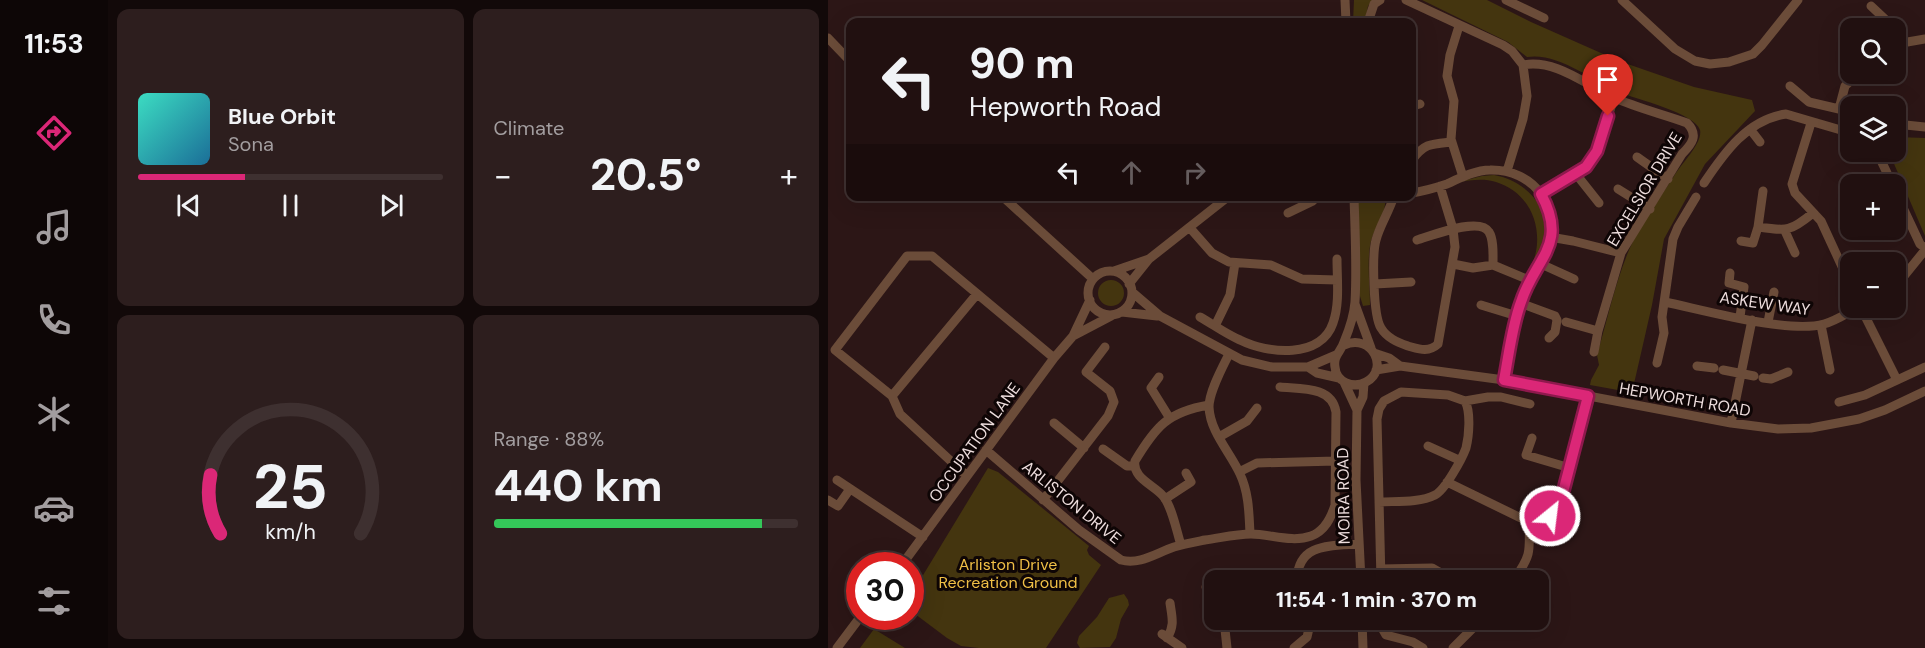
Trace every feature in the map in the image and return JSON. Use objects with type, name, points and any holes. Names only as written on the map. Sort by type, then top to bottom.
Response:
[{"type":"street","points":[[1345,0],[1346,18]]},
{"type":"street","points":[[1369,18],[1374,4],[1380,0]]},
{"type":"street","points":[[1406,0],[1503,45],[1512,51],[1523,65],[1527,96],[1508,171]]},
{"type":"street","points":[[1507,0],[1544,18]]},
{"type":"street","points":[[1623,0],[1675,49],[1689,58],[1710,64],[1729,62],[1753,54],[1798,0]]},
{"type":"street","points":[[1871,6],[1884,18]]},
{"type":"street","points":[[1459,26],[1450,55],[1447,76],[1454,101],[1452,142],[1463,177]]},
{"type":"street","points":[[828,38],[846,57]]},
{"type":"street","points":[[1906,42],[1925,39]]},
{"type":"street","name":"EXCELSIOR DRIVE","points":[[1523,65],[1542,63],[1575,76],[1614,98],[1676,118],[1690,126],[1694,134],[1693,142],[1682,154],[1621,253],[1598,330],[1594,352]]},
{"type":"street","points":[[1790,86],[1809,102],[1839,109],[1847,84]]},
{"type":"street","points":[[1541,194],[1586,167],[1597,151],[1614,98]]},
{"type":"street","points":[[1704,183],[1728,150],[1750,129],[1765,119],[1786,114],[1840,131]]},
{"type":"street","points":[[1811,123],[1792,184],[1795,193],[1821,221],[1840,262]]},
{"type":"street","points":[[1906,125],[1925,127]]},
{"type":"street","points":[[1750,129],[1760,142]]},
{"type":"street","points":[[1416,155],[1430,144],[1452,142]]},
{"type":"street","points":[[1637,157],[1668,179]]},
{"type":"street","points":[[1882,162],[1887,173]]},
{"type":"street","points":[[1416,192],[1488,170],[1508,171],[1521,176],[1541,194],[1549,209],[1552,220],[1549,246],[1542,264],[1529,280],[1520,303],[1504,380]]},
{"type":"street","points":[[1576,174],[1599,203]]},
{"type":"street","points":[[1392,201],[1376,240],[1375,284],[1379,326],[1397,342],[1422,350],[1430,349],[1437,344],[1454,264],[1454,230],[1440,186]]},
{"type":"street","points":[[1618,189],[1650,208]]},
{"type":"street","points":[[1741,241],[1753,243],[1758,227],[1763,191]]},
{"type":"street","points":[[1657,363],[1664,333],[1662,317],[1673,239],[1678,226],[1696,197]]},
{"type":"street","points":[[1007,201],[1093,279]]},
{"type":"street","points":[[1160,316],[1102,314],[1092,305],[1088,294],[1093,279],[1103,272],[1114,271],[1149,259],[1223,201]]},
{"type":"street","points":[[1288,213],[1313,201]]},
{"type":"street","points":[[1114,271],[1120,273],[1130,288],[1160,316],[1229,354],[1242,360],[1272,367],[1308,368],[1336,355],[1344,345],[1354,304],[1354,201]]},
{"type":"street","points":[[1758,227],[1785,231],[1804,221],[1813,213]]},
{"type":"street","points":[[1906,214],[1920,244],[1925,249],[1922,261],[1906,276]]},
{"type":"street","points":[[1417,240],[1481,225],[1489,231],[1493,265]]},
{"type":"street","points":[[1190,228],[1212,253],[1225,260],[1235,263],[1271,265],[1293,277],[1302,279],[1336,280]]},
{"type":"street","points":[[1785,231],[1795,253]]},
{"type":"street","points":[[1550,237],[1573,240],[1621,253]]},
{"type":"street","points":[[907,402],[894,399],[835,351],[907,256],[932,256],[1054,358]]},
{"type":"street","points":[[1117,314],[1129,305],[1130,288],[1149,259]]},
{"type":"street","points":[[1200,317],[1241,341],[1264,348],[1282,350],[1311,347],[1323,338],[1334,322],[1337,259]]},
{"type":"street","points":[[1215,326],[1230,295],[1235,263]]},
{"type":"street","points":[[1454,264],[1473,268],[1493,265],[1529,280]]},
{"type":"street","points":[[1542,264],[1574,279]]},
{"type":"street","points":[[1730,273],[1729,283],[1744,286],[1740,317]]},
{"type":"street","points":[[1375,284],[1411,282]]},
{"type":"street","points":[[1768,322],[1773,292]]},
{"type":"street","points":[[894,399],[977,294]]},
{"type":"street","name":"OCCUPATION LANE","points":[[912,552],[1054,358],[1073,336],[1090,300]]},
{"type":"street","name":"ASKEW WAY","points":[[1665,302],[1752,320],[1801,327],[1821,325],[1840,316]]},
{"type":"street","points":[[1520,303],[1555,316],[1557,320],[1555,332],[1549,338]]},
{"type":"street","points":[[1308,368],[1350,384],[1364,383],[1369,380],[1376,370],[1377,358],[1354,304]]},
{"type":"street","points":[[1481,305],[1517,316]]},
{"type":"street","name":"OCCUPATION LANE","points":[[1073,336],[1117,314]]},
{"type":"street","points":[[1864,318],[1897,380]]},
{"type":"street","points":[[1731,423],[1752,320]]},
{"type":"street","points":[[1566,322],[1598,330]]},
{"type":"street","points":[[1821,325],[1830,370]]},
{"type":"street","points":[[1344,345],[1361,343],[1373,351]]},
{"type":"street","points":[[1043,500],[1108,416],[1114,402],[1110,391],[1086,372],[1105,347]]},
{"type":"street","name":"HEPWORTH ROAD","points":[[1373,351],[1400,366]]},
{"type":"street","points":[[1229,354],[1209,405],[1219,437],[1239,472],[1248,499],[1250,534]]},
{"type":"street","points":[[1336,355],[1335,367],[1341,380]]},
{"type":"street","name":"HEPWORTH ROAD","points":[[1376,370],[1400,366],[1504,380],[1731,423],[1778,429],[1840,424],[1885,410],[1925,391]]},
{"type":"street","points":[[1696,366],[1771,379],[1788,372]]},
{"type":"street","points":[[1839,402],[1865,395],[1925,367]]},
{"type":"street","points":[[1159,377],[1151,388],[1169,417]]},
{"type":"street","name":"MOIRA ROAD","points":[[1341,380],[1357,410]]},
{"type":"street","name":"MOIRA ROAD","points":[[1360,570],[1356,480],[1357,410],[1363,397],[1364,383]]},
{"type":"street","name":"ARLISTON DRIVE","points":[[986,450],[1079,530],[1121,560],[1128,562],[1139,561],[1181,546],[1250,534],[1299,539],[1311,536],[1323,529],[1335,505],[1336,412],[1332,399],[1323,392],[1280,387]]},
{"type":"street","points":[[1379,502],[1422,500],[1441,491],[1465,448],[1467,407],[1462,398],[1401,392],[1384,401],[1377,419],[1379,502],[1381,569],[1432,568],[1436,570]]},
{"type":"street","points":[[1447,482],[1529,522],[1543,520],[1555,511],[1562,496],[1588,396]]},
{"type":"street","points":[[1465,401],[1501,397],[1530,404]]},
{"type":"street","points":[[894,399],[900,414],[967,476]]},
{"type":"street","points":[[1181,546],[1166,499],[1137,473],[1134,466],[1147,443],[1169,417],[1209,405]]},
{"type":"street","points":[[1219,437],[1247,421],[1257,408]]},
{"type":"street","points":[[1054,423],[1084,448]]},
{"type":"street","points":[[1532,438],[1526,455],[1570,468]]},
{"type":"street","points":[[1428,446],[1459,460]]},
{"type":"street","points":[[1103,449],[1127,466],[1134,466]]},
{"type":"street","points":[[1239,472],[1257,463],[1336,461]]},
{"type":"street","points":[[1166,499],[1191,482],[1186,473]]},
{"type":"street","points":[[837,480],[923,537]]},
{"type":"street","points":[[828,500],[838,506],[850,489]]},
{"type":"street","points":[[1521,570],[1530,554],[1529,522]]},
{"type":"street","points":[[1299,570],[1302,559],[1318,548],[1359,544]]},
{"type":"street","points":[[1170,603],[1172,631],[1165,636],[1182,648]]},
{"type":"street","points":[[837,648],[850,630]]},
{"type":"street","points":[[1225,630],[1227,648]]},
{"type":"street","points":[[1294,648],[1307,637],[1309,630]]},
{"type":"street","points":[[1362,630],[1363,648]]},
{"type":"street","points":[[1383,630],[1386,635],[1413,642],[1423,648]]},
{"type":"street","points":[[1453,648],[1471,630]]},
{"type":"green space","points":[[1354,0],[1373,0],[1368,6],[1366,18],[1353,18]]},
{"type":"green space","points":[[1422,0],[1487,0],[1619,61],[1694,87],[1752,100],[1755,111],[1705,164],[1664,239],[1639,362],[1633,388],[1629,392],[1590,385],[1599,365],[1597,355],[1615,289],[1629,250],[1650,213],[1695,147],[1700,130],[1696,124],[1676,112],[1619,92],[1574,68],[1550,59],[1527,57],[1508,42]]},
{"type":"green space","points":[[1906,137],[1925,138],[1925,236],[1906,192],[1906,174],[1898,174],[1893,162],[1906,162]]},
{"type":"green space","points":[[1494,175],[1515,182],[1524,188],[1539,205],[1544,215],[1545,241],[1530,271],[1537,245],[1537,232],[1534,219],[1520,196],[1496,182],[1477,180],[1458,182]]},
{"type":"green space","points":[[1358,201],[1385,201],[1382,216],[1370,246],[1370,305],[1363,306],[1359,293]]},
{"type":"green space","points":[[1111,280],[1120,284],[1124,293],[1120,302],[1111,306],[1102,302],[1098,293],[1102,284]]},
{"type":"green space","name":"Arliston Drive Recreation Ground","points":[[988,468],[998,472],[1089,546],[1087,550],[1089,555],[1101,565],[1046,648],[979,648],[961,646],[947,638],[924,621],[924,574]]},
{"type":"green space","points":[[1124,594],[1129,605],[1110,647],[1080,648],[1077,643],[1079,636],[1097,617],[1109,598]]},
{"type":"green space","points":[[876,630],[905,648],[860,648]]},
{"type":"route","points":[[1550,516],[1562,496],[1588,396],[1504,380],[1520,303],[1529,280],[1542,264],[1549,246],[1552,220],[1541,194],[1586,167],[1597,151],[1608,116]]}]
